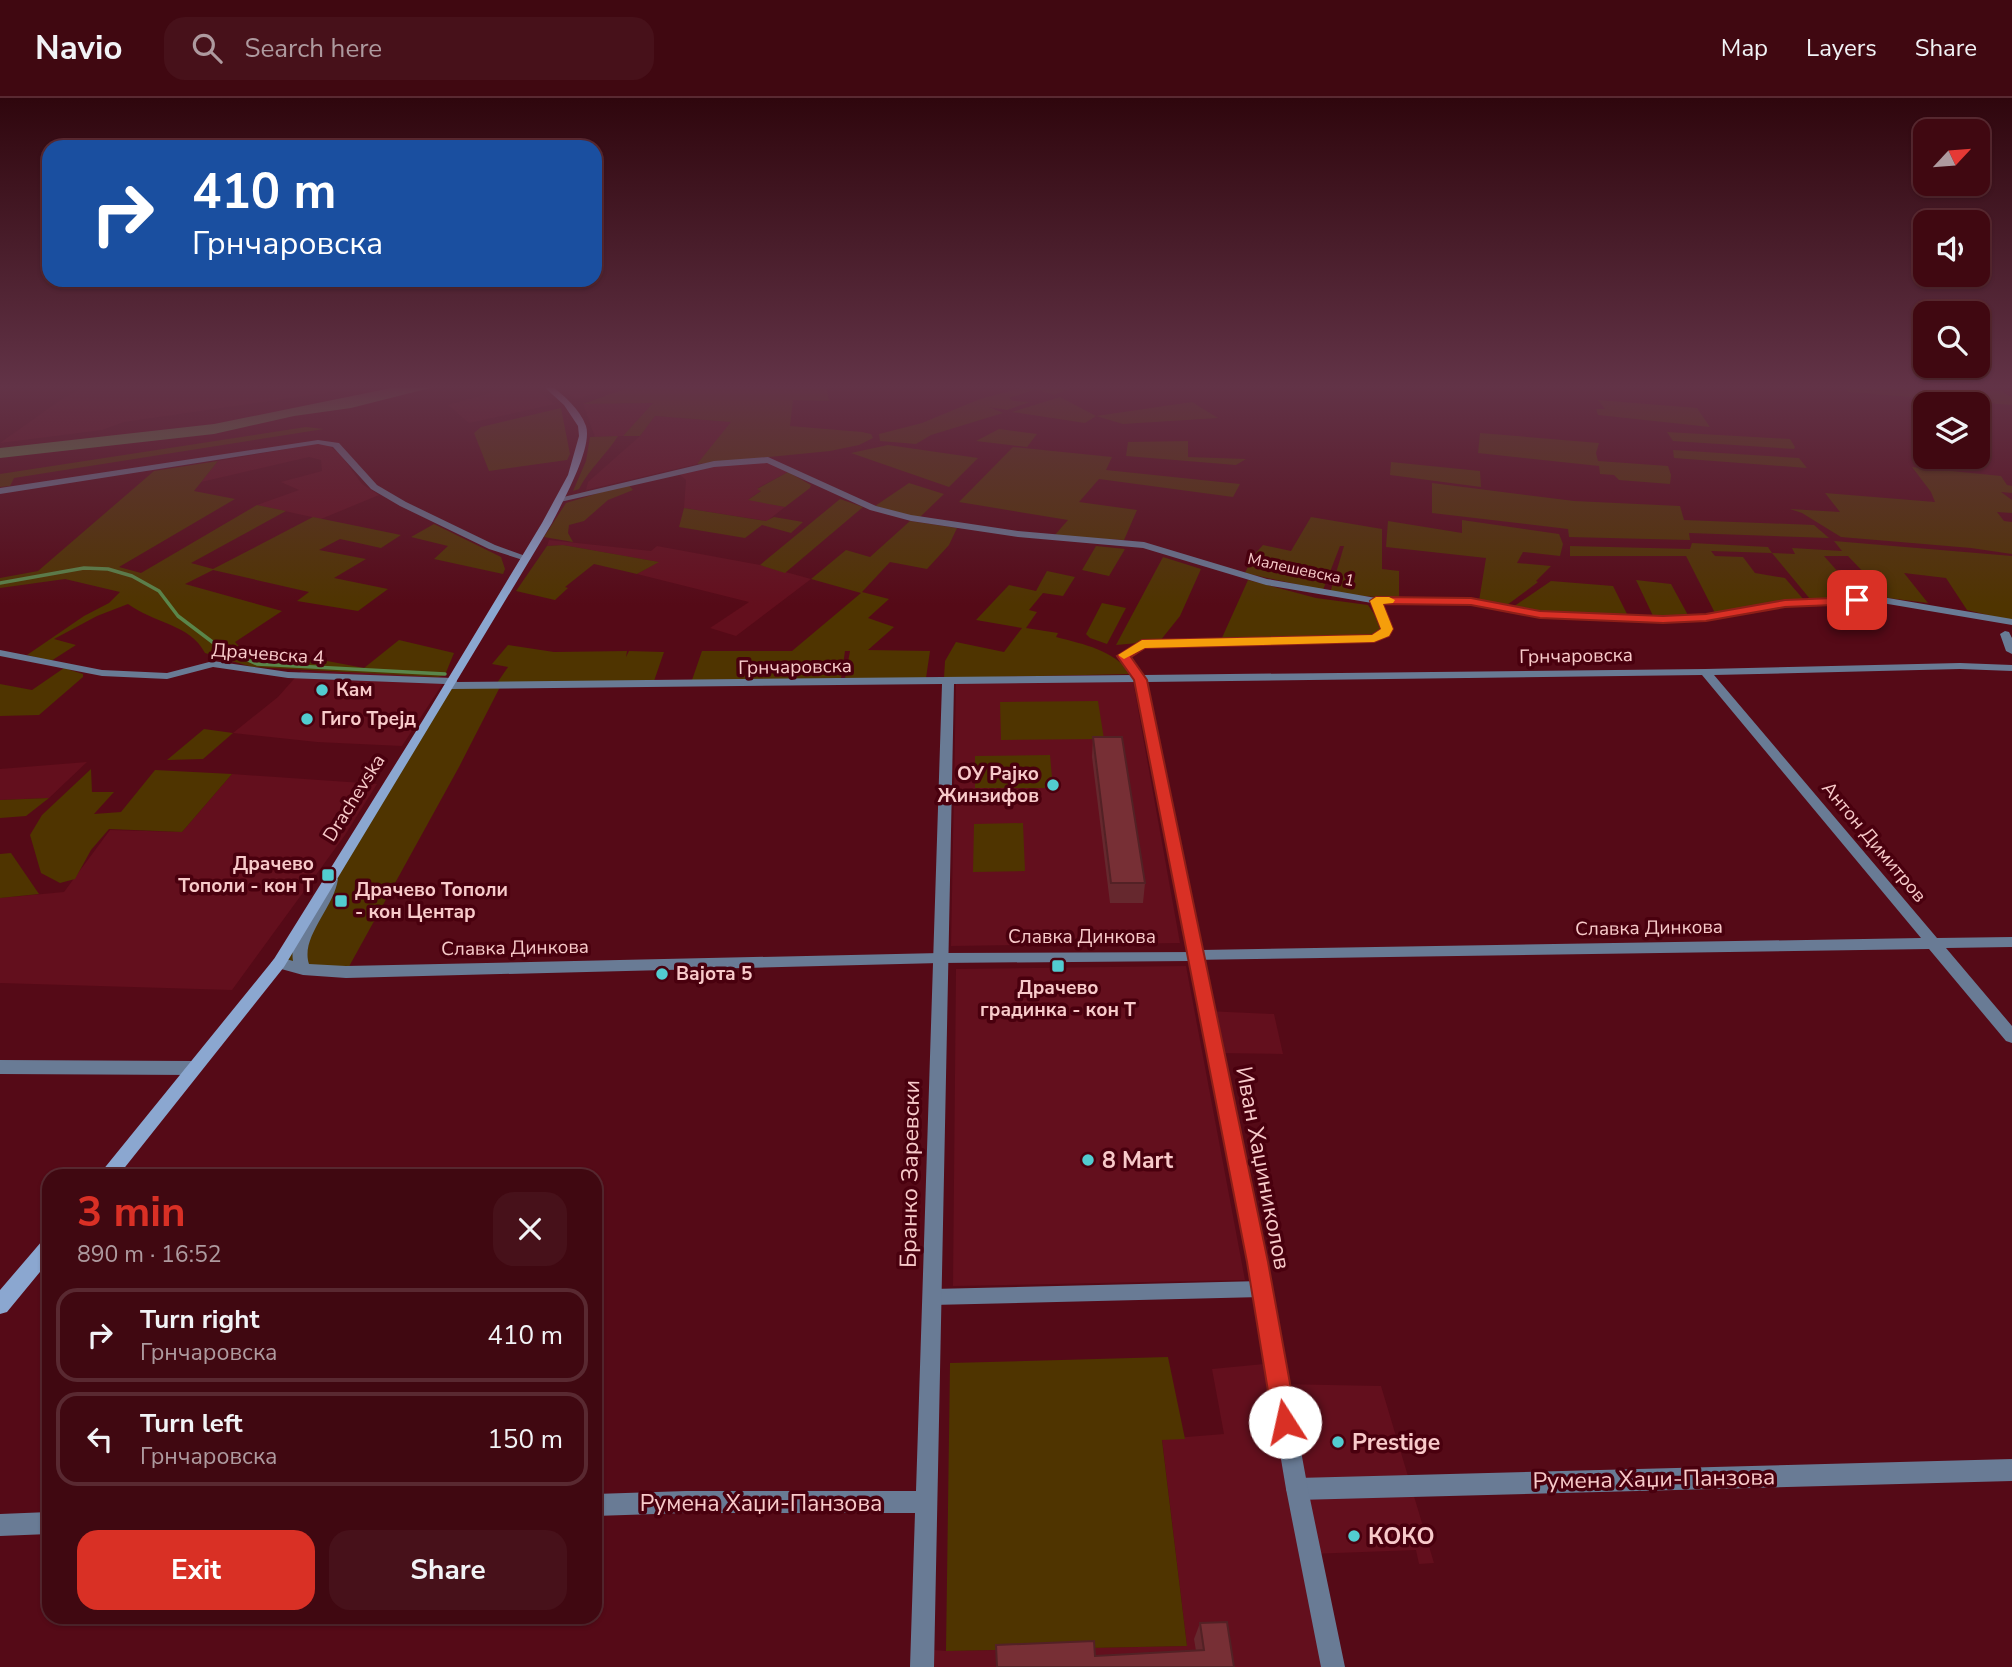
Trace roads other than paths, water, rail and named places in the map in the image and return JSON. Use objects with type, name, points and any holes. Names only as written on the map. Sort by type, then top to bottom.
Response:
[{"type":"main road","name":"Drachevska","points":[[113,1169],[279,963],[526,558],[560,499],[577,458]]},
{"type":"main road","points":[[0,1304],[42,1255]]},
{"type":"street","points":[[0,491],[209,458]]},
{"type":"street","points":[[348,458],[361,476],[374,487],[403,504],[504,552],[526,558]]},
{"type":"street","name":"Малешевска 1","points":[[560,499],[714,464],[772,460],[837,493],[873,508],[911,518],[1007,533],[1144,545],[1266,582],[1376,601],[1471,601],[1540,614],[1663,620],[1706,617],[1785,604],[1882,600],[2012,622]]},
{"type":"street","points":[[1141,680],[1124,656],[1142,644],[1374,639],[1384,634],[1387,629],[1376,601]]},
{"type":"street","points":[[2005,634],[2012,651]]},
{"type":"street","name":"Драчевска 4","points":[[0,653],[102,673],[167,676],[213,664],[288,675],[451,684]]},
{"type":"street","name":"Грнчаровска","points":[[451,684],[948,682],[1960,666],[2012,668]]},
{"type":"street","name":"Антон Димитров","points":[[1706,672],[2012,1037]]},
{"type":"street","name":"Иван Хаџиниколов","points":[[1141,680],[1262,1289],[1297,1489],[1334,1667]]},
{"type":"street","name":"Бранко Заревски","points":[[922,1667],[948,682]]},
{"type":"street","points":[[303,969],[298,960],[300,946],[332,892],[331,879]]},
{"type":"street","name":"Славка Динкова","points":[[279,963],[303,969],[346,972],[940,958],[2012,942]]},
{"type":"street","points":[[0,1068],[193,1068]]},
{"type":"street","points":[[932,1297],[1262,1289]]},
{"type":"street","name":"Румена Хаџи-Панзова","points":[[1297,1489],[2012,1470]]},
{"type":"street","name":"Румена Хаџи-Панзова","points":[[602,1505],[927,1502]]},
{"type":"street","points":[[0,1525],[42,1524]]},
{"type":"waterway","points":[[0,583],[84,568],[108,569],[132,576],[159,591],[178,616],[219,647],[257,664],[445,674]]},
{"type":"place","name":"Кам","points":[[322,690]]},
{"type":"place","name":"Гиго Трејд","points":[[307,719]]},
{"type":"place","name":"ОУ Рајко Жинзифов","points":[[1053,785]]},
{"type":"place","name":"Драчево Тополи - кон Т","points":[[328,875]]},
{"type":"place","name":"Драчево Тополи - кон Центар","points":[[341,901]]},
{"type":"place","name":"Драчево градинка - кон Т","points":[[1058,966]]},
{"type":"place","name":"Вајота 5","points":[[662,974]]},
{"type":"place","name":"8 Mart","points":[[1088,1160]]},
{"type":"place","name":"Prestige","points":[[1338,1442]]},
{"type":"place","name":"КОКО","points":[[1354,1536]]}]
